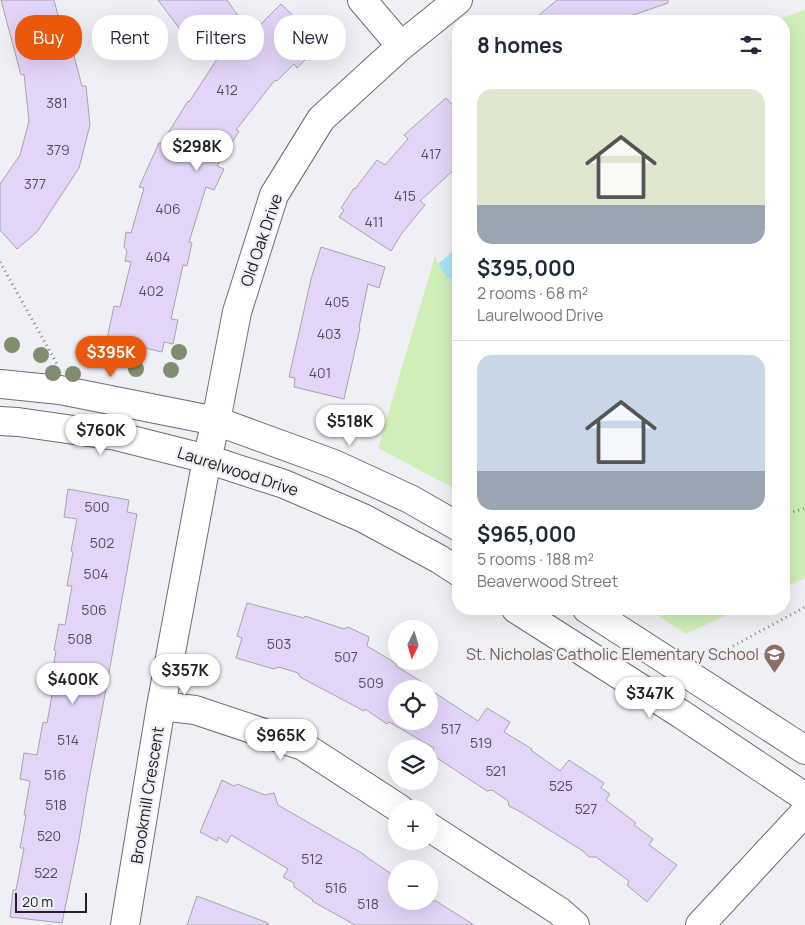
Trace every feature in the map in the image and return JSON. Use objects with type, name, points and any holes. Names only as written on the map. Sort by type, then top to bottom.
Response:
[{"type":"street","points":[[362,0],[401,46]]},
{"type":"street","name":"Old Oak Drive","points":[[207,459],[237,312],[274,195],[321,119],[401,46],[458,0]]},
{"type":"street","points":[[0,384],[60,390],[216,421],[334,464],[410,499],[452,523]]},
{"type":"street","name":"Laurelwood Drive","points":[[0,421],[116,436],[207,459],[284,484],[354,514],[452,567]]},
{"type":"street","name":"Brookmill Crescent","points":[[126,925],[161,706],[207,459]]},
{"type":"street","points":[[525,615],[681,714],[805,797]]},
{"type":"street","points":[[596,615],[805,750]]},
{"type":"street","points":[[161,706],[195,710],[302,746],[388,801]]},
{"type":"street","points":[[700,925],[805,812]]},
{"type":"street","points":[[438,833],[559,911],[575,925]]},
{"type":"path","points":[[0,262],[58,365]]},
{"type":"path","points":[[790,513],[805,508]]},
{"type":"path","points":[[711,658],[805,607]]},
{"type":"green space","points":[[805,10],[805,578],[790,585],[790,15]]},
{"type":"green space","points":[[435,256],[448,278],[452,278],[452,487],[378,448]]},
{"type":"green space","points":[[657,615],[726,615],[686,634]]},
{"type":"water","points":[[452,252],[452,279],[448,279],[438,264]]},
{"type":"building","points":[[1,0],[54,0],[58,15],[15,15],[15,52]]},
{"type":"building","points":[[158,0],[227,0],[238,15],[178,15],[178,27]]},
{"type":"building","points":[[557,0],[668,0],[668,3],[633,15],[539,15]]},
{"type":"building","points":[[281,4],[293,15],[274,15],[274,60],[305,60],[297,68],[294,64],[277,81],[275,80],[236,130],[239,131],[217,166],[224,169],[214,190],[206,187],[189,242],[192,243],[187,266],[183,265],[171,319],[178,320],[173,344],[164,342],[162,352],[107,339],[114,306],[120,307],[131,262],[125,261],[127,251],[124,247],[126,232],[131,233],[144,188],[139,187],[159,143],[162,143],[216,60],[264,60],[264,21]]},
{"type":"building","points":[[17,60],[75,60],[82,86],[86,86],[90,125],[79,168],[37,232],[17,249],[0,230],[0,184],[20,155],[29,121],[24,74],[21,75]]},
{"type":"building","points":[[446,98],[452,104],[452,171],[420,201],[425,205],[402,233],[391,251],[339,217],[344,210],[341,208],[354,188],[377,160],[385,165],[408,139],[404,135]]},
{"type":"building","points":[[321,247],[385,267],[379,288],[368,284],[344,399],[294,387],[295,378],[289,377],[311,279]]},
{"type":"building","points":[[68,489],[129,500],[127,512],[137,514],[79,840],[62,923],[10,917],[13,890],[16,890],[24,848],[20,848],[30,781],[20,779],[24,753],[37,755],[43,722],[47,723],[54,684],[50,683],[56,651],[54,650],[59,624],[65,625],[72,586],[67,586],[77,519],[64,517]]},
{"type":"building","points":[[247,603],[304,618],[305,616],[344,629],[348,627],[369,637],[367,646],[388,659],[388,670],[402,670],[419,680],[388,680],[387,724],[365,709],[364,711],[300,677],[298,673],[279,667],[274,669],[236,658],[242,638],[237,636]]},
{"type":"building","points":[[438,695],[478,721],[487,708],[510,722],[504,732],[532,749],[560,771],[569,760],[604,783],[601,788],[610,794],[606,800],[653,839],[649,845],[677,865],[647,902],[627,885],[629,881],[596,857],[589,857],[583,851],[509,806],[508,801],[492,790],[487,791],[438,759],[438,740],[420,740],[403,730],[438,730]]},
{"type":"building","points":[[222,780],[234,786],[237,784],[265,795],[274,793],[278,805],[365,855],[388,872],[388,910],[438,910],[438,902],[474,925],[355,925],[312,901],[294,887],[294,883],[283,877],[288,869],[231,835],[227,843],[218,837],[217,841],[200,832]]},
{"type":"building","points":[[197,896],[268,923],[268,925],[187,925]]},
{"type":"place","name":"St. Nicholas Catholic Elementary School","points":[[775,673]]}]
